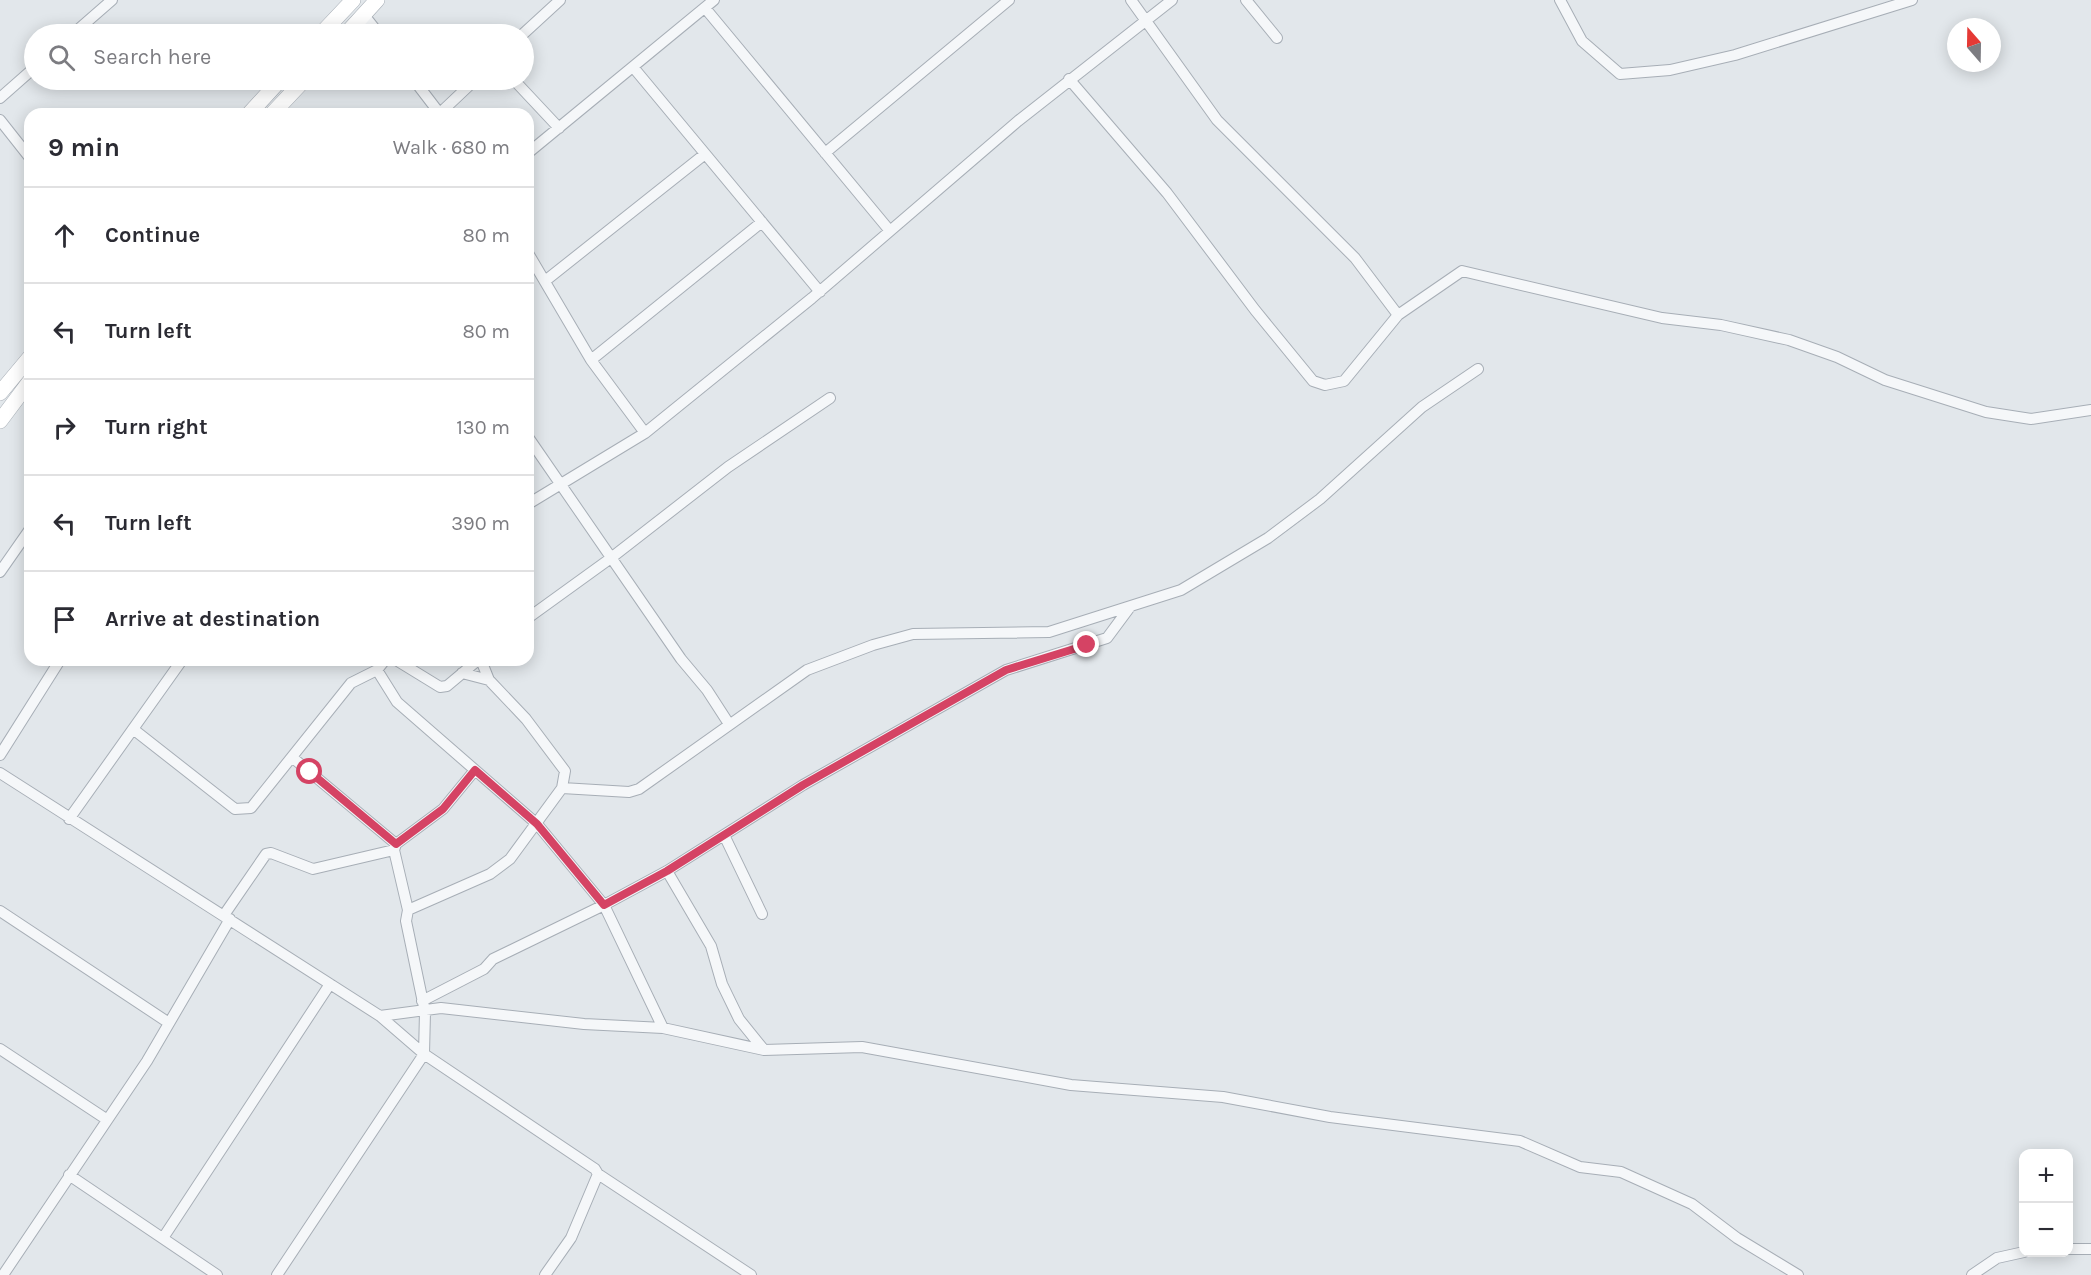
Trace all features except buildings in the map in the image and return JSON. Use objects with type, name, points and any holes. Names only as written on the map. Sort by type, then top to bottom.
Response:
[{"type":"main road","points":[[330,24],[352,0]]},
{"type":"main road","points":[[355,24],[377,0]]},
{"type":"main road","points":[[254,108],[271,90]]},
{"type":"main road","points":[[278,108],[295,90]]},
{"type":"main road","points":[[0,393],[24,364]]},
{"type":"main road","points":[[0,421],[24,389]]},
{"type":"street","points":[[84,24],[112,0]]},
{"type":"street","points":[[534,24],[560,0]]},
{"type":"street","points":[[534,148],[714,0]]},
{"type":"street","points":[[825,153],[1009,0]]},
{"type":"street","points":[[1131,0],[1217,120],[1354,258],[1398,315]]},
{"type":"street","points":[[534,500],[645,433],[820,292],[1069,79],[1148,22],[1172,0]]},
{"type":"street","points":[[1246,0],[1277,38]]},
{"type":"street","points":[[1560,0],[1582,41],[1620,74],[1670,70],[1735,54],[1912,0]]},
{"type":"street","points":[[705,8],[890,231]]},
{"type":"street","points":[[364,15],[371,24]]},
{"type":"street","points":[[633,67],[820,292]]},
{"type":"street","points":[[0,98],[24,77]]},
{"type":"street","points":[[1069,79],[1167,193],[1255,310],[1313,381],[1325,385],[1344,381],[1398,315],[1462,271],[1662,318],[1720,325],[1789,340],[1837,357],[1886,380],[1986,412],[2031,419],[2091,410]]},
{"type":"street","points":[[422,90],[435,108]]},
{"type":"street","points":[[446,108],[465,90]]},
{"type":"street","points":[[523,90],[559,128]]},
{"type":"street","points":[[0,120],[24,150]]},
{"type":"street","points":[[545,281],[705,154]]},
{"type":"street","points":[[591,360],[762,222]]},
{"type":"street","points":[[534,263],[591,360],[645,433]]},
{"type":"street","points":[[562,788],[629,792],[639,789],[807,670],[913,634],[1049,632],[1181,590],[1268,538],[1320,499],[1422,407],[1478,369]]},
{"type":"street","points":[[534,614],[611,558],[728,467],[830,398]]},
{"type":"street","points":[[534,445],[729,724]]},
{"type":"street","points":[[0,572],[24,538]]},
{"type":"street","points":[[380,1016],[423,1006],[484,969],[493,959],[604,905],[667,871],[803,785],[1006,670],[1107,638],[1130,606]]},
{"type":"street","points":[[0,755],[56,666]]},
{"type":"street","points":[[69,819],[178,666]]},
{"type":"street","points":[[133,729],[236,809],[251,808],[351,683],[377,670],[380,666]]},
{"type":"street","points":[[406,666],[440,687],[447,686],[470,666]]},
{"type":"street","points":[[408,910],[490,874],[510,859],[562,788],[565,771],[526,719],[489,680],[479,666]]},
{"type":"street","points":[[377,670],[397,702],[537,824],[604,905],[663,1028]]},
{"type":"street","points":[[462,673],[489,680]]},
{"type":"street","points":[[277,1275],[424,1054],[423,1006],[406,921],[408,910],[395,848],[293,758]]},
{"type":"street","points":[[8,1273],[69,1175],[147,1061],[227,917],[266,854],[271,853],[313,869],[395,848],[443,809],[475,770]]},
{"type":"street","points":[[0,773],[380,1016],[424,1054],[591,1165],[598,1174],[751,1275]]},
{"type":"street","points":[[724,835],[762,914]]},
{"type":"street","points":[[667,871],[711,946],[722,984],[739,1019],[764,1050]]},
{"type":"street","points":[[0,911],[169,1023]]},
{"type":"street","points":[[163,1238],[330,984]]},
{"type":"street","points":[[423,1006],[584,1024],[663,1028],[764,1050],[862,1047],[1071,1085],[1223,1097],[1330,1117],[1520,1141],[1580,1167],[1621,1172],[1692,1204],[1737,1238],[1798,1275]]},
{"type":"street","points":[[0,1050],[106,1119]]},
{"type":"street","points":[[545,1275],[571,1238],[598,1174]]},
{"type":"street","points":[[69,1175],[217,1275]]},
{"type":"street","points":[[2073,1249],[2091,1249]]},
{"type":"street","points":[[1972,1275],[1997,1258],[2019,1253]]},
{"type":"route","points":[[310,772],[396,844],[443,809],[475,770],[537,824],[604,905],[667,871],[803,785],[1006,670],[1087,645]]}]
